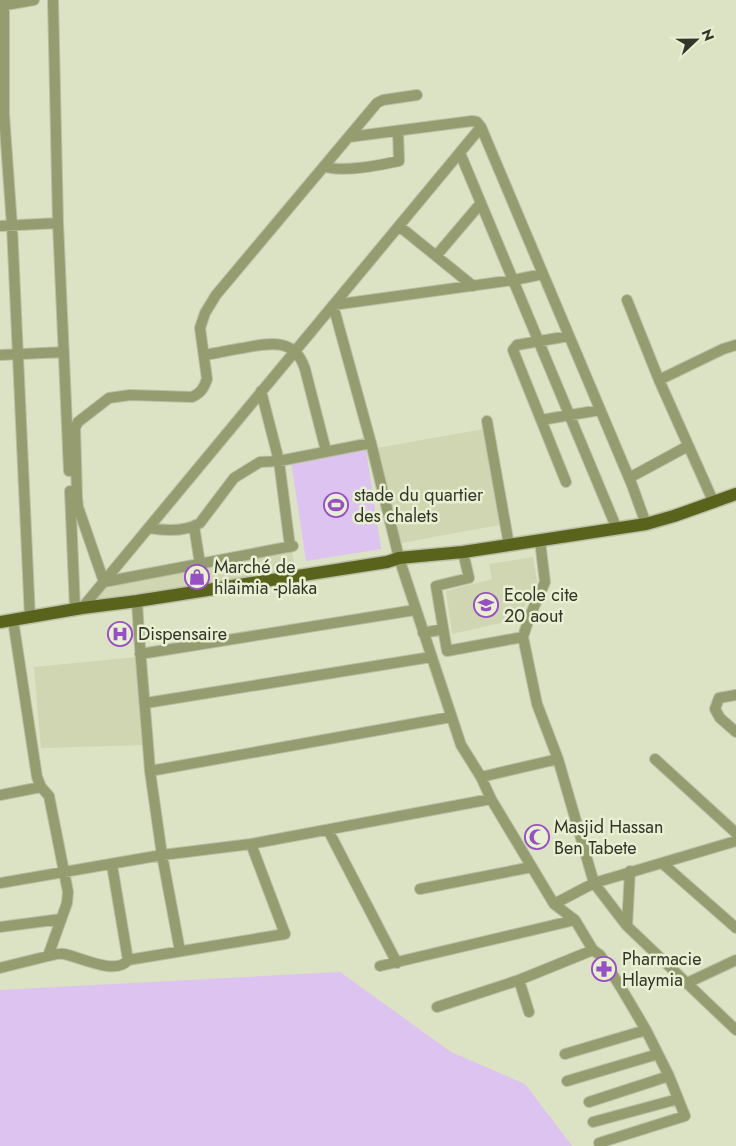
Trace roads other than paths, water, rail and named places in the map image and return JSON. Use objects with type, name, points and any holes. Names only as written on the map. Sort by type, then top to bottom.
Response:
[{"type":"main road","points":[[6,621],[78,608],[137,601],[387,562],[399,558],[463,552],[646,524],[714,503],[736,494]]},
{"type":"street","points":[[30,618],[12,226],[4,114],[2,4],[34,0]]},
{"type":"street","points":[[54,0],[58,223],[78,608]]},
{"type":"street","points":[[104,582],[78,502],[75,428],[78,422],[109,398],[130,395],[192,397],[199,394],[207,379],[200,328],[205,313],[216,295],[377,103],[383,100],[417,95]]},
{"type":"street","points":[[349,137],[472,121],[477,122],[481,127],[629,478],[646,524]]},
{"type":"street","points":[[78,608],[104,582],[481,127]]},
{"type":"street","points":[[324,166],[333,170],[399,161],[398,131]]},
{"type":"street","points":[[460,153],[617,528]]},
{"type":"street","points":[[436,256],[481,203]]},
{"type":"street","points":[[0,226],[58,223]]},
{"type":"street","points":[[399,226],[473,286]]},
{"type":"street","points":[[333,304],[473,286],[543,274]]},
{"type":"street","points":[[627,300],[659,380],[714,503]]},
{"type":"street","points":[[333,304],[371,443],[399,558],[461,745],[554,904],[575,920],[620,986],[646,1030],[669,1076],[685,1116],[598,1143]]},
{"type":"street","points":[[566,482],[513,350],[517,345],[569,336]]},
{"type":"street","points":[[204,355],[267,343],[280,344],[295,351],[305,368],[326,452]]},
{"type":"street","points":[[659,380],[736,344]]},
{"type":"street","points":[[0,355],[64,352]]},
{"type":"street","points":[[104,582],[292,547],[279,461],[262,391]]},
{"type":"street","points":[[542,420],[600,410]]},
{"type":"street","points":[[487,421],[509,545]]},
{"type":"street","points":[[149,528],[174,530],[200,523],[234,478],[260,462],[279,461],[371,443]]},
{"type":"street","points":[[629,478],[688,446]]},
{"type":"street","points":[[194,526],[200,564]]},
{"type":"street","points":[[540,541],[545,582],[523,637],[537,704],[558,759],[594,883],[627,926],[735,1030]]},
{"type":"street","points":[[463,552],[469,578],[436,586],[447,651],[523,637]]},
{"type":"street","points":[[137,601],[150,772],[162,855],[180,951]]},
{"type":"street","points":[[140,654],[415,610]]},
{"type":"street","points":[[6,621],[37,777],[41,787],[49,796],[68,892],[67,904],[48,956]]},
{"type":"street","points":[[423,633],[443,629]]},
{"type":"street","points":[[146,703],[431,657]]},
{"type":"street","points":[[736,695],[719,698],[715,709],[720,718],[736,732]]},
{"type":"street","points":[[150,772],[451,717]]},
{"type":"street","points":[[481,777],[558,759]]},
{"type":"street","points":[[655,759],[736,833]]},
{"type":"street","points":[[0,795],[41,787]]},
{"type":"street","points":[[0,883],[162,855],[251,844],[491,799]]},
{"type":"street","points":[[328,830],[397,963]]},
{"type":"street","points":[[554,904],[594,883],[736,841]]},
{"type":"street","points":[[0,968],[62,954],[98,964],[122,966],[128,960],[285,934],[251,844]]},
{"type":"street","points":[[662,863],[736,928]]},
{"type":"street","points":[[112,865],[128,960]]},
{"type":"street","points":[[420,889],[532,867]]},
{"type":"street","points":[[627,926],[630,871]]},
{"type":"street","points":[[0,928],[61,919]]},
{"type":"street","points":[[380,966],[575,920]]},
{"type":"street","points":[[437,1007],[519,980],[594,950]]},
{"type":"street","points":[[686,983],[736,960]]},
{"type":"street","points":[[519,980],[529,1012]]},
{"type":"street","points":[[565,1054],[646,1030]]},
{"type":"street","points":[[567,1081],[658,1054]]},
{"type":"street","points":[[589,1102],[669,1076]]},
{"type":"street","points":[[593,1122],[678,1099]]},
{"type":"place","name":"stade du quartier des chalets","points":[[336,505]]},
{"type":"place","name":"Marché de hlaimia -plaka","points":[[197,577]]},
{"type":"place","name":"Ecole cite 20 aout","points":[[486,605]]},
{"type":"place","name":"Dispensaire","points":[[120,634]]},
{"type":"place","name":"Masjid Hassan Ben Tabete","points":[[537,837]]},
{"type":"place","name":"Pharmacie Hlaymia","points":[[604,969]]}]
